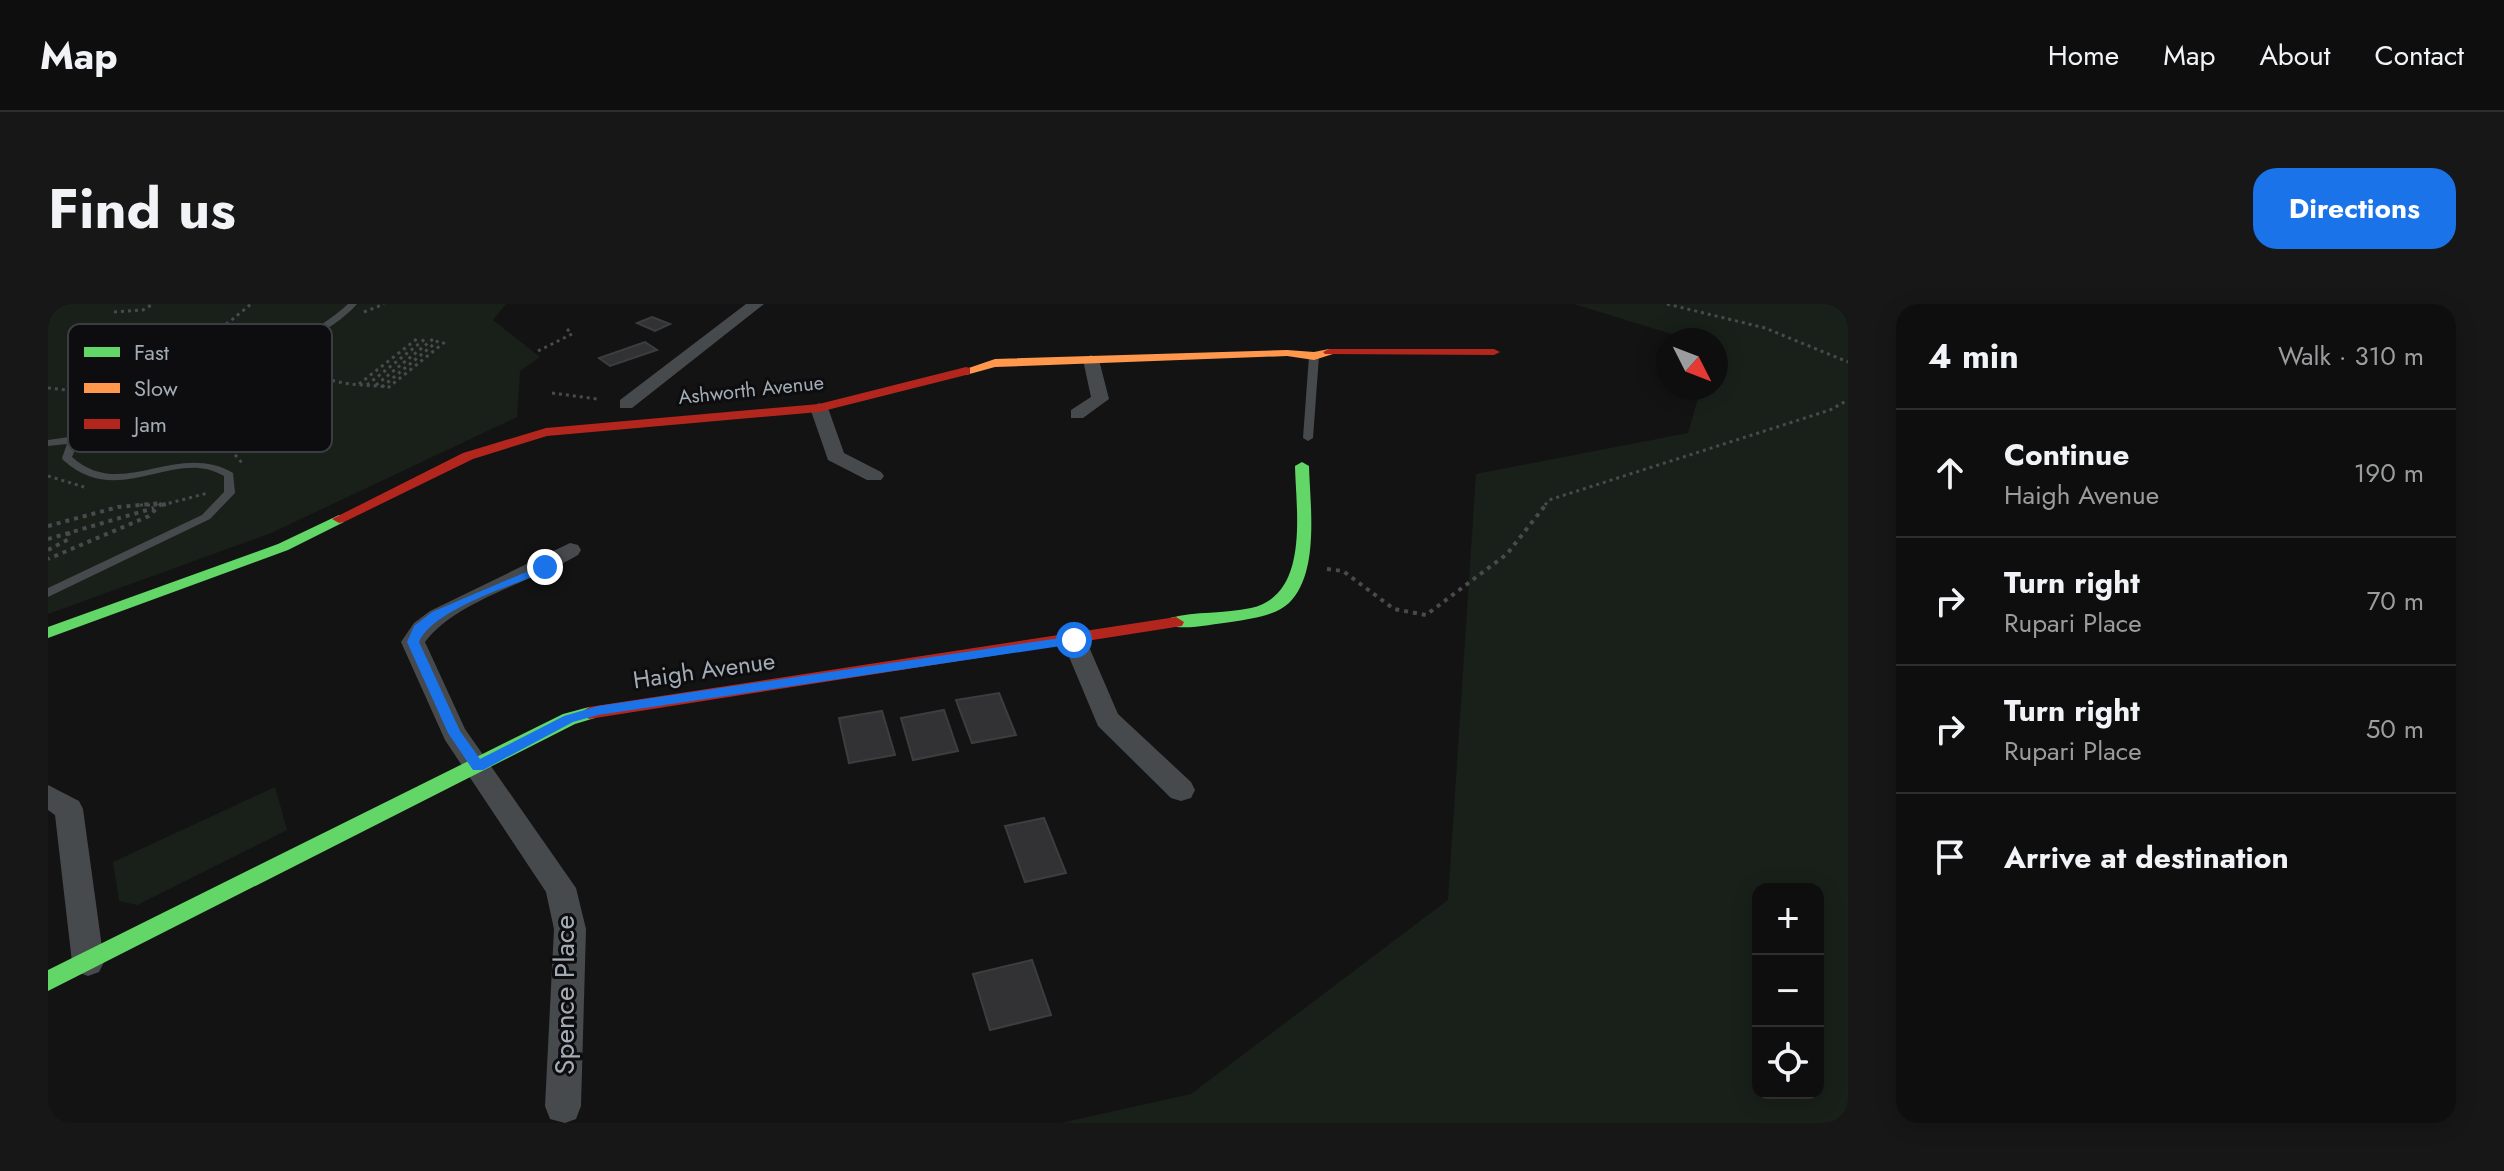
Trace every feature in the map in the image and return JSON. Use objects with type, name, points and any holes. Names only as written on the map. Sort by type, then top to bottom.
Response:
[{"type":"street","points":[[626,404],[756,304]]},
{"type":"street","name":"Ashworth Avenue","points":[[48,633],[283,547],[468,456],[506,441],[546,432],[819,408],[982,365],[1287,353],[1314,356],[1337,350],[1494,352]]},
{"type":"street","points":[[1077,414],[1100,399],[1091,360]]},
{"type":"street","points":[[819,408],[835,456],[874,476]]},
{"type":"street","name":"Haigh Avenue","points":[[48,981],[569,719],[598,710],[1270,608],[1291,594],[1301,565],[1302,466]]},
{"type":"street","name":"Spence Place","points":[[563,1106],[570,929],[561,888],[454,733],[413,642],[419,629],[436,615],[545,567],[570,550]]},
{"type":"street","points":[[1074,640],[1107,719],[1181,790]]},
{"type":"street","points":[[48,796],[69,809],[88,962]]},
{"type":"lane","points":[[326,324],[353,304]]},
{"type":"lane","points":[[1308,438],[1314,356]]},
{"type":"lane","points":[[48,443],[68,441]]},
{"type":"lane","points":[[48,593],[206,517],[230,493],[229,475],[209,465],[102,477],[77,471],[67,458],[69,452]]},
{"type":"path","points":[[114,312],[143,310],[153,304]]},
{"type":"path","points":[[227,324],[251,304]]},
{"type":"path","points":[[1667,304],[1765,328],[1848,362]]},
{"type":"path","points":[[538,351],[572,334],[566,328]]},
{"type":"path","points":[[359,384],[418,338]]},
{"type":"path","points":[[367,385],[425,339]]},
{"type":"path","points":[[374,386],[433,339]]},
{"type":"path","points":[[382,387],[439,340]]},
{"type":"path","points":[[332,381],[389,387],[446,341]]},
{"type":"path","points":[[48,388],[68,390]]},
{"type":"path","points":[[552,393],[597,399]]},
{"type":"path","points":[[1301,565],[1343,571],[1394,609],[1426,615],[1507,554],[1549,500],[1830,410],[1848,400]]},
{"type":"path","points":[[233,452],[242,463]]},
{"type":"path","points":[[48,476],[86,487],[102,477]]},
{"type":"path","points":[[48,539],[68,531],[230,489]]},
{"type":"path","points":[[48,526],[118,507],[162,503],[149,516],[48,559]]},
{"type":"path","points":[[48,550],[69,539],[68,531]]},
{"type":"shaded area","points":[[48,304],[506,304],[493,320],[540,357],[520,371],[517,417],[271,533],[48,614]]},
{"type":"shaded area","points":[[1574,304],[1848,304],[1848,1123],[1061,1123],[1191,1094],[1448,900],[1476,474],[1688,433],[1698,400],[1728,400],[1728,328],[1656,329]]},
{"type":"shaded area","points":[[275,787],[287,830],[137,905],[119,901],[113,862]]},
{"type":"building","points":[[652,317],[670,324],[655,331],[637,323]]},
{"type":"building","points":[[645,342],[657,350],[610,366],[599,358]]},
{"type":"building","points":[[999,693],[1016,735],[972,743],[956,700]]},
{"type":"building","points":[[944,710],[958,751],[913,760],[901,718]]},
{"type":"building","points":[[882,711],[895,755],[849,763],[839,718]]},
{"type":"building","points":[[1044,818],[1066,873],[1025,882],[1005,826]]},
{"type":"building","points":[[1032,960],[1051,1015],[990,1030],[973,974]]},
{"type":"traffic: fast","points":[[1176,622],[1247,614],[1269,608],[1283,599],[1293,585],[1299,567],[1303,524],[1302,466]]},
{"type":"traffic: fast","points":[[48,633],[283,547],[339,519]]},
{"type":"traffic: fast","points":[[48,981],[569,719],[589,713]]},
{"type":"traffic: slow","points":[[966,371],[995,363],[1287,353],[1314,356],[1329,352]]},
{"type":"traffic: jam","points":[[1329,352],[1494,352]]},
{"type":"traffic: jam","points":[[339,519],[468,456],[546,432],[819,408],[966,371]]},
{"type":"traffic: jam","points":[[589,713],[1176,622]]},
{"type":"route","points":[[545,567],[436,615],[419,629],[413,642],[454,733],[478,766],[569,719],[598,710],[1074,640]]}]
